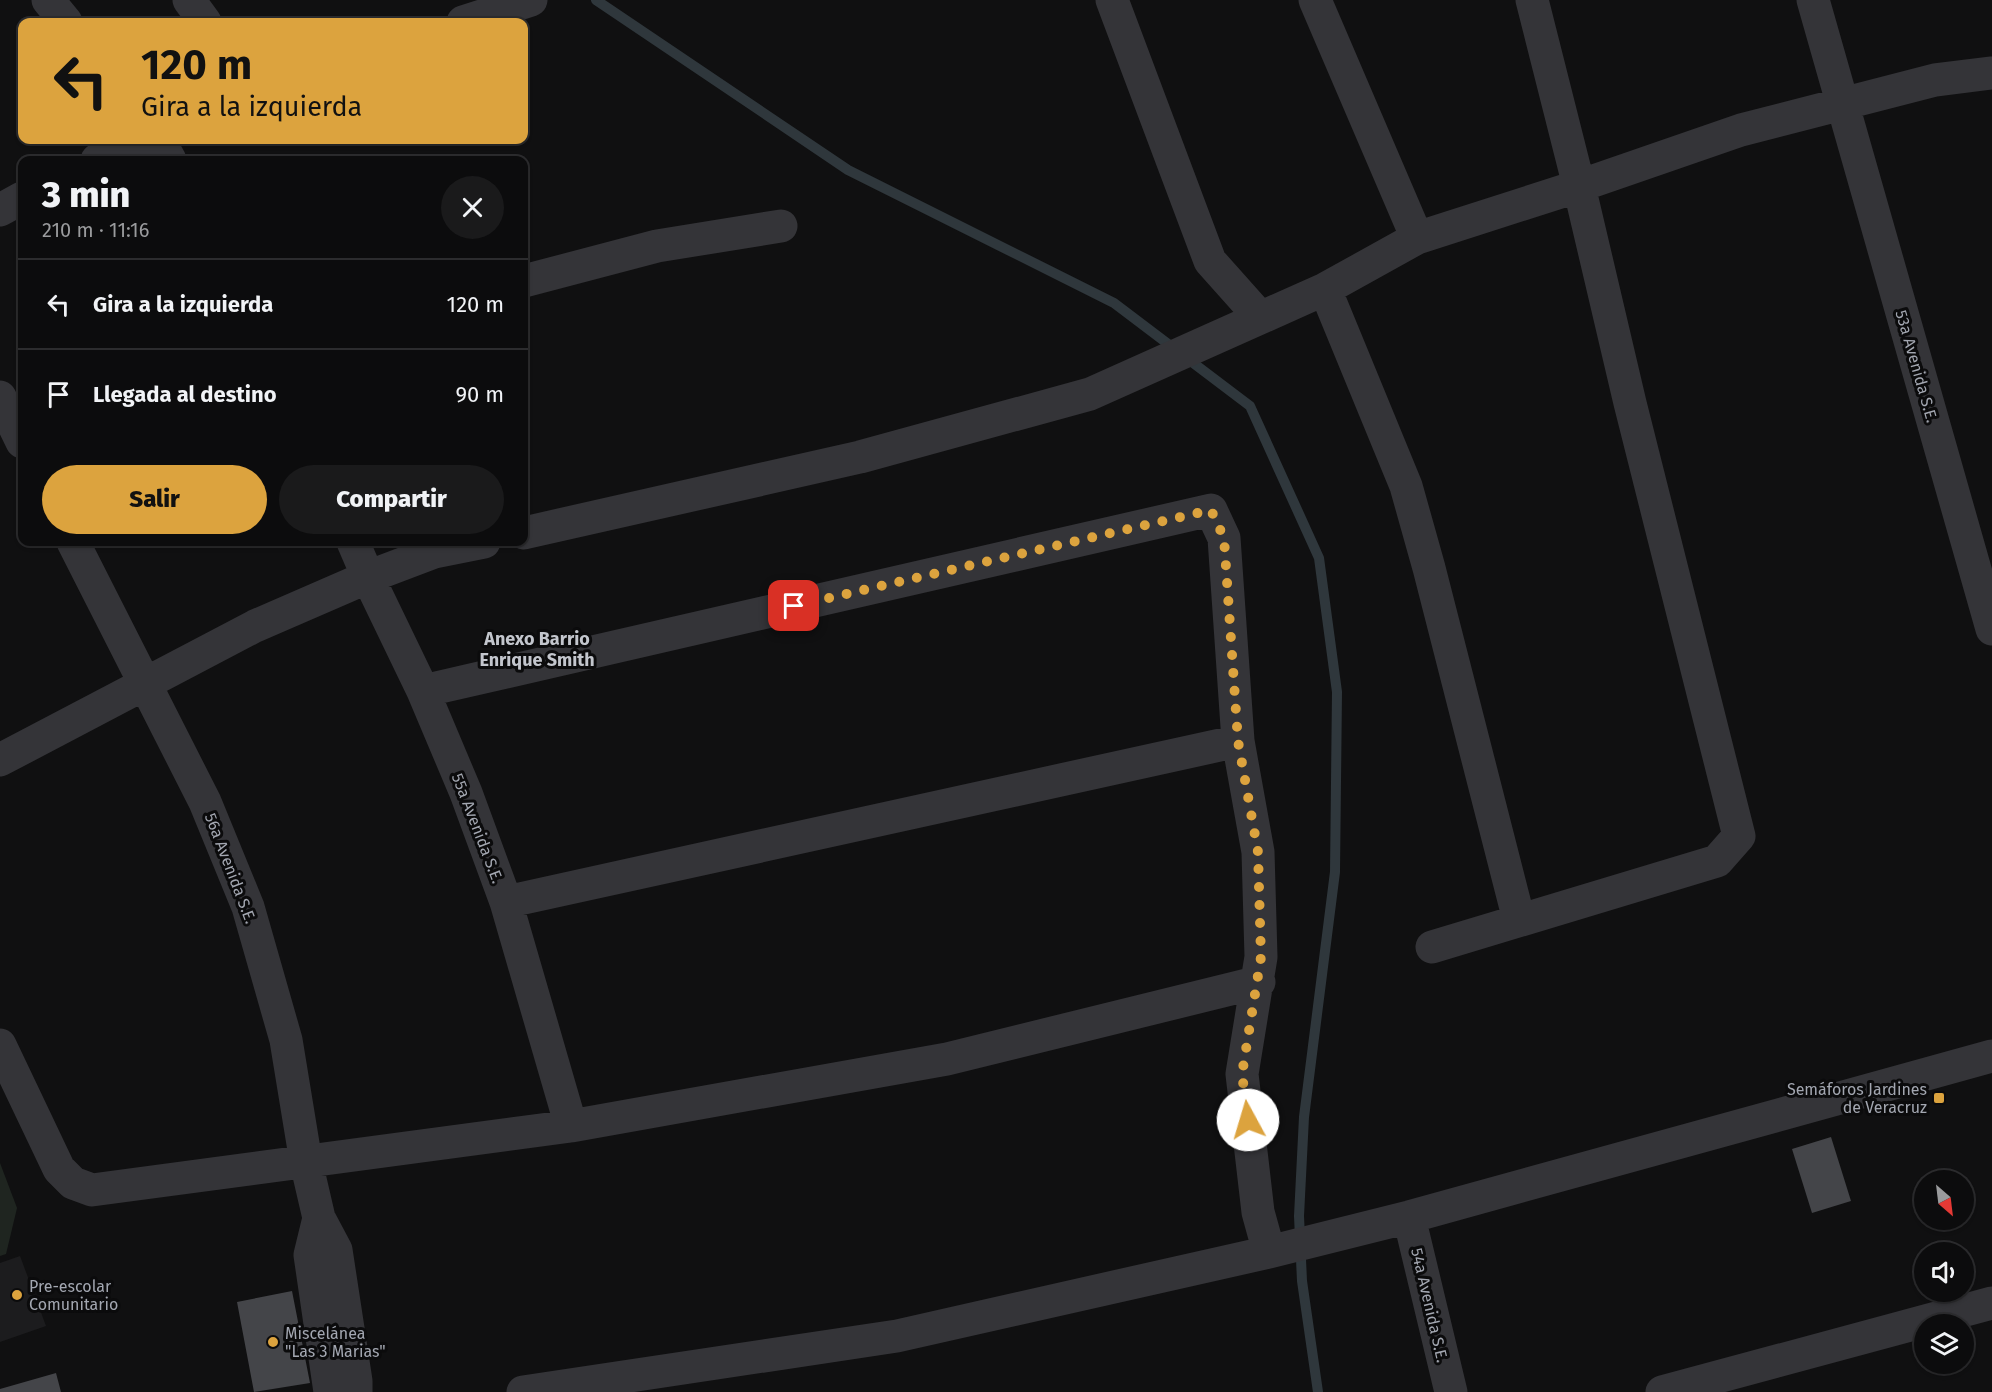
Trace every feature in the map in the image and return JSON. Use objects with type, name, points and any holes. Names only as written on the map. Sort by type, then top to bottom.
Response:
[{"type":"street","points":[[48,0],[63,18]]},
{"type":"street","points":[[189,0],[202,18]]},
{"type":"street","points":[[475,18],[531,0]]},
{"type":"street","points":[[1112,0],[1210,261],[1251,321]]},
{"type":"street","points":[[1315,0],[1417,238]]},
{"type":"street","points":[[1432,947],[1717,861],[1739,836],[1532,0]]},
{"type":"street","name":"53a Avenida S.E.","points":[[1813,0],[1992,628]]},
{"type":"street","points":[[528,531],[860,458],[1090,394],[1325,289],[1417,238],[1579,186],[1741,130],[1935,80],[1992,72]]},
{"type":"street","points":[[105,156],[131,144]]},
{"type":"street","points":[[0,210],[18,200]]},
{"type":"street","points":[[528,280],[657,246],[781,226]]},
{"type":"street","points":[[1325,289],[1406,486],[1520,920]]},
{"type":"street","points":[[0,397],[18,434]]},
{"type":"street","points":[[423,691],[1211,510],[1224,538],[1238,741],[1258,852],[1261,957],[1242,1074],[1258,1212],[1277,1250]]},
{"type":"street","name":"56a Avenida S.E.","points":[[75,546],[205,802],[248,907],[286,1040],[306,1162],[319,1218],[336,1250],[356,1392]]},
{"type":"street","name":"55a Avenida S.E.","points":[[355,546],[423,691],[466,793],[506,902],[571,1126]]},
{"type":"street","points":[[0,760],[255,626],[368,577],[434,552],[464,546]]},
{"type":"street","points":[[506,902],[1238,741]]},
{"type":"street","points":[[0,1045],[59,1169],[73,1183],[93,1190],[571,1126],[947,1059],[1258,982]]},
{"type":"street","points":[[523,1392],[897,1336],[1277,1250],[1409,1217],[1992,1056]]},
{"type":"street","name":"54a Avenida S.E.","points":[[1409,1217],[1451,1392]]},
{"type":"street","name":"56a Avenida S.E.","points":[[319,1218],[310,1255],[330,1392]]},
{"type":"street","points":[[1662,1392],[1992,1303]]},
{"type":"shaded area","points":[[0,1163],[17,1208],[6,1254],[0,1256]]},
{"type":"shaded area","name":"Pre-escolar Comunitario","points":[[20,1256],[46,1326],[0,1342],[0,1263]]},
{"type":"building","points":[[1831,1137],[1851,1201],[1812,1213],[1792,1149]]},
{"type":"building","name":"Miscelánea \"Las 3 Marias\"","points":[[292,1291],[310,1383],[254,1392],[237,1302]]},
{"type":"building","points":[[56,1373],[61,1392],[0,1392],[0,1389]]},
{"type":"waterway","points":[[596,0],[848,170],[1114,303],[1250,406],[1319,558],[1337,692],[1335,872],[1304,1117],[1299,1216],[1302,1281],[1318,1392]]},
{"type":"place","name":"Semáforos Jardines de Veracruz","points":[[1939,1098]]},
{"type":"place","name":"Pre-escolar Comunitario","points":[[17,1295]]},
{"type":"place","name":"Miscelánea \"Las 3 Marias\"","points":[[273,1342]]},
{"type":"district","name":"Anexo Barrio Enrique Smith","points":[[537,649]]},
{"type":"route","points":[[794,606],[1211,510],[1224,538],[1238,741],[1258,852],[1261,957],[1242,1074],[1248,1120]]}]
